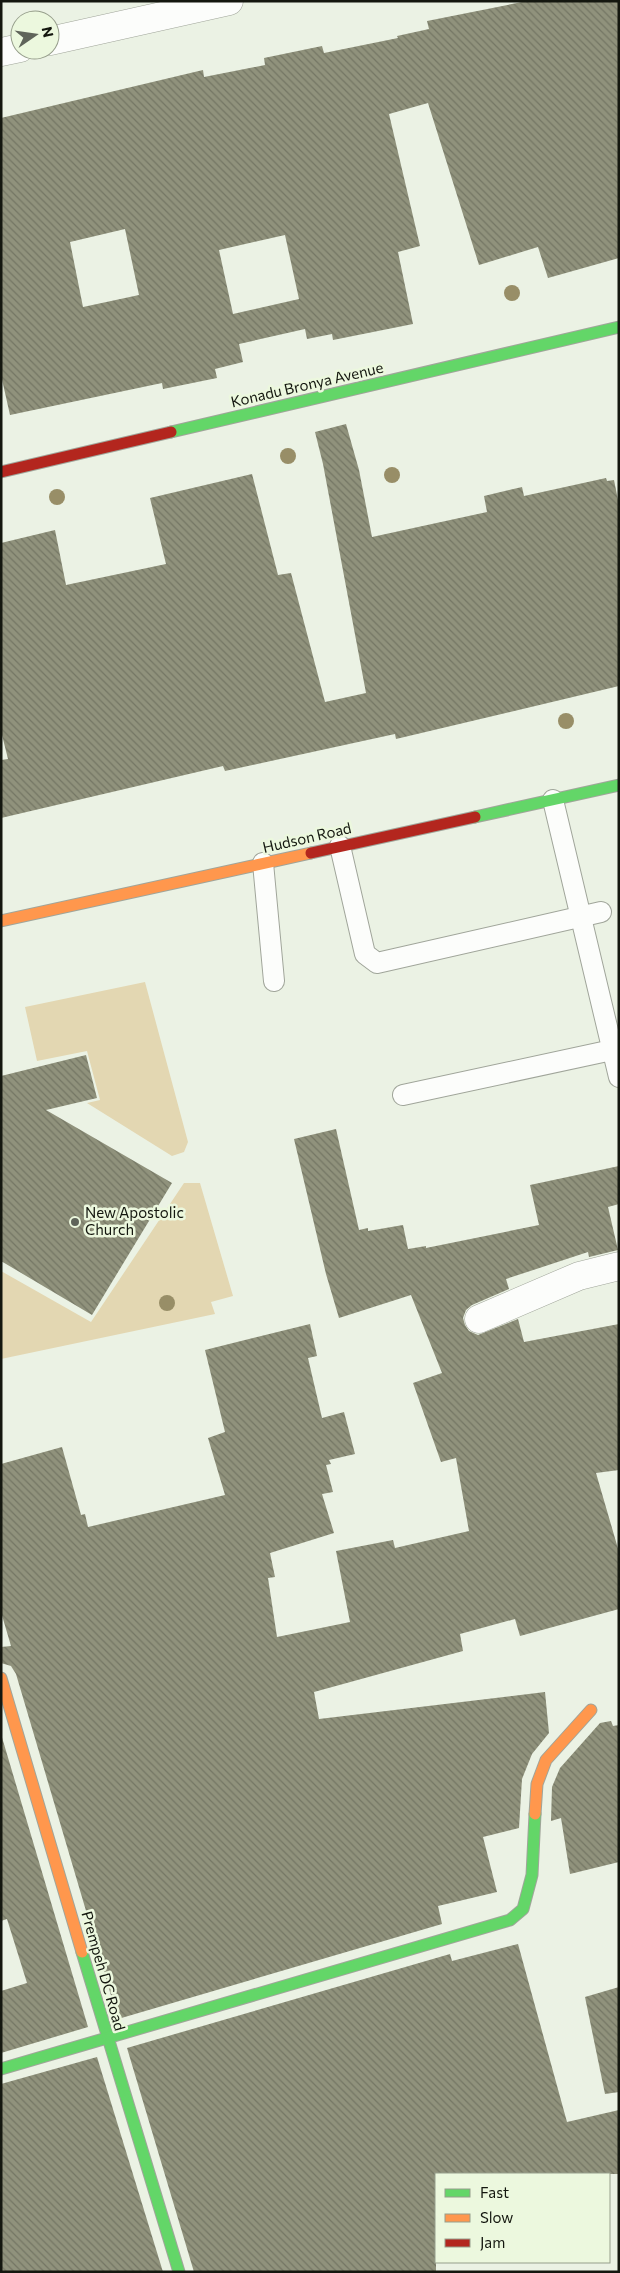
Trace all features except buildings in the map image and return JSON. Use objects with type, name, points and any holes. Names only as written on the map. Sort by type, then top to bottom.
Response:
[{"type":"street","points":[[60,39],[229,1]]},
{"type":"street","name":"Konadu Bronya Avenue","points":[[1,472],[619,327]]},
{"type":"street","name":"Hudson Road","points":[[1,922],[619,785]]},
{"type":"street","points":[[480,1320],[579,1276],[619,1266]]},
{"type":"street","name":"Prempeh DC Road","points":[[1,1678],[7,1717],[179,2272]]},
{"type":"street","points":[[1,2069],[510,1920],[523,1909],[532,1875],[536,1784],[546,1760],[590,1710]]},
{"type":"lane","points":[[552,800],[591,914],[612,1050],[619,1077]]},
{"type":"lane","points":[[340,846],[365,954],[377,963],[591,914]]},
{"type":"lane","points":[[263,863],[274,981]]},
{"type":"lane","points":[[403,1095],[612,1050]]},
{"type":"shaded area","points":[[145,982],[188,1142],[184,1152],[172,1156],[87,1103],[100,1100],[87,1051],[37,1061],[25,1007]]},
{"type":"shaded area","points":[[184,1183],[200,1183],[233,1296],[211,1302],[215,1314],[1,1359],[1,1271],[91,1322]]},
{"type":"traffic: fast","points":[[171,432],[619,327]]},
{"type":"traffic: fast","points":[[475,817],[619,785]]},
{"type":"traffic: fast","points":[[1,2069],[510,1920],[523,1909],[532,1875],[535,1814]]},
{"type":"traffic: fast","points":[[82,1952],[179,2272]]},
{"type":"traffic: slow","points":[[1,921],[311,853]]},
{"type":"traffic: slow","points":[[1,1678],[82,1952]]},
{"type":"traffic: slow","points":[[535,1814],[537,1784],[546,1760],[591,1710]]},
{"type":"traffic: jam","points":[[1,472],[171,432]]},
{"type":"traffic: jam","points":[[311,853],[475,817]]},
{"type":"place","name":"New Apostolic Church","points":[[75,1222]]}]
